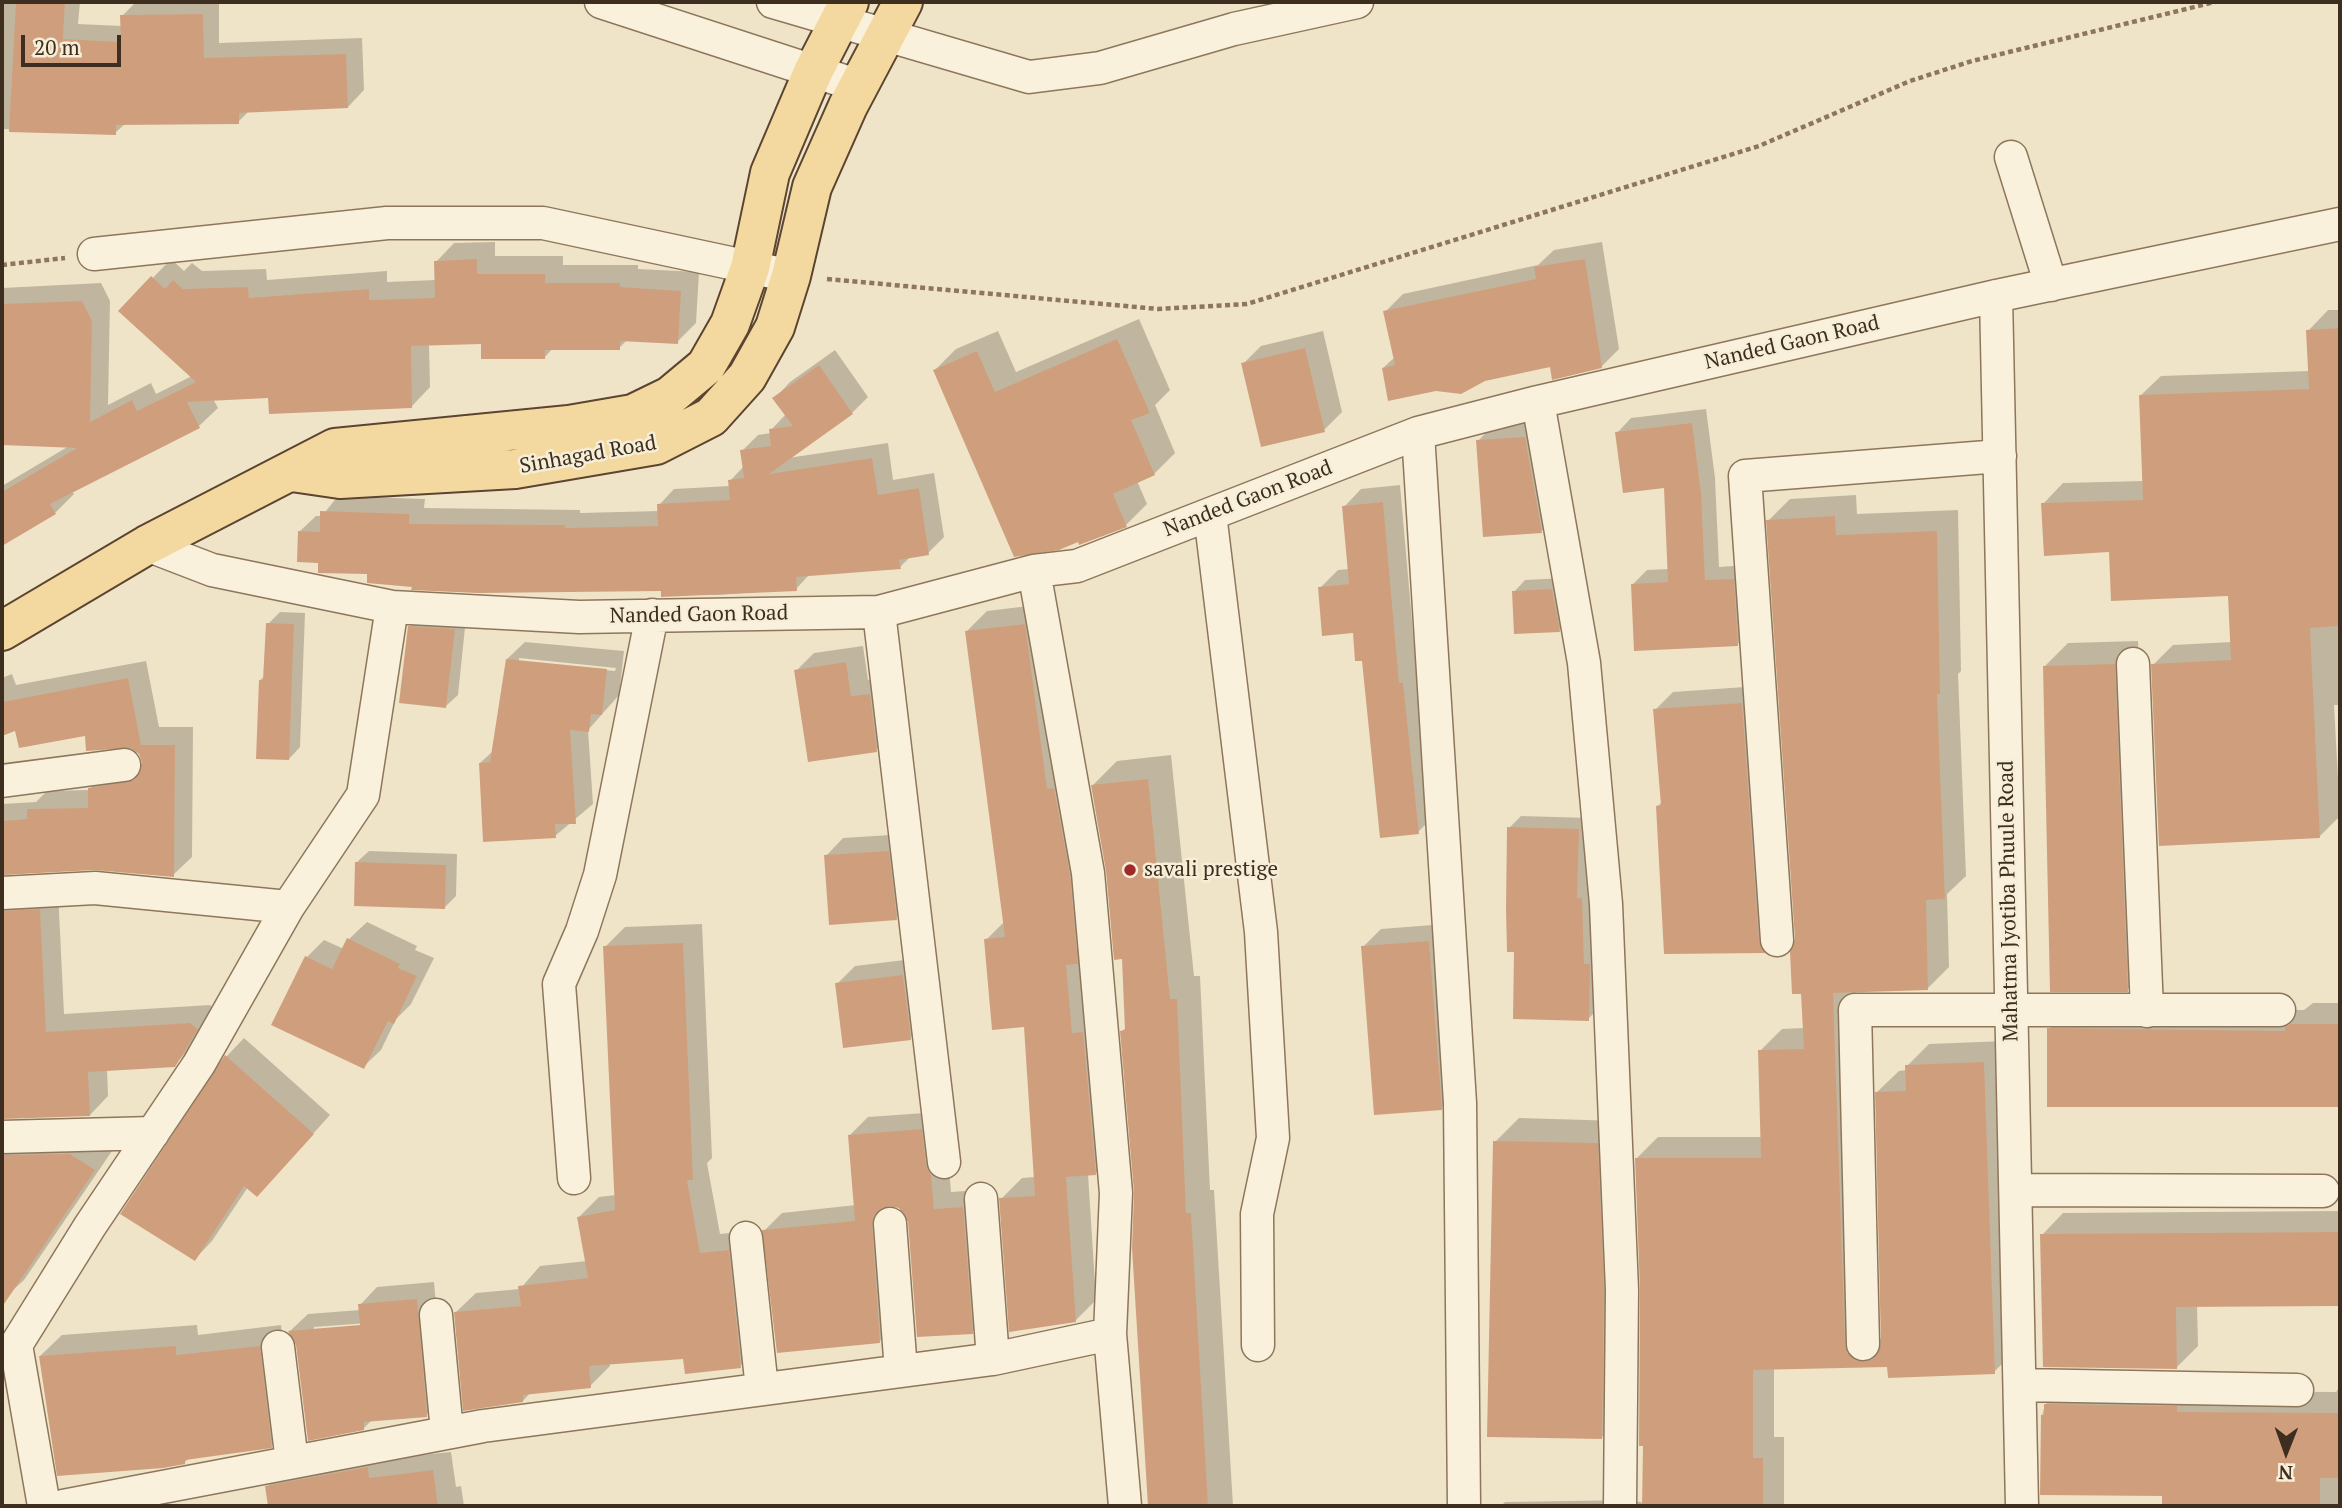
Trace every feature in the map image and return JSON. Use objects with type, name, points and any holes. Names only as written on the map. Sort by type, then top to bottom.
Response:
[{"type":"main road","name":"Sinhagad Road","points":[[292,472],[340,479],[418,477],[528,467],[656,445],[711,417],[747,377],[775,327],[791,276],[812,187],[859,86],[903,2]]},
{"type":"main road","name":"Sinhagad Road","points":[[2,631],[147,545],[249,490],[292,472],[335,448],[522,431],[633,414],[670,396],[706,366],[730,324],[750,268],[769,173],[813,72],[844,12]]},
{"type":"street","points":[[601,2],[859,86]]},
{"type":"street","points":[[774,2],[844,12],[885,35],[1029,77],[1100,68],[1234,29],[1357,2]]},
{"type":"street","points":[[2011,156],[2051,285]]},
{"type":"street","points":[[94,254],[387,223],[542,223],[791,276]]},
{"type":"street","name":"Nanded Gaon Road","points":[[147,545],[212,570],[392,607],[579,617],[879,612],[1034,571],[1077,566],[1418,433],[1538,402],[1996,296],[2340,224]]},
{"type":"street","name":"Mahatma Jyotiba Phuule Road","points":[[1996,296],[2022,1506]]},
{"type":"street","points":[[1538,402],[1584,663],[1606,904],[1622,1290],[1620,1506]]},
{"type":"street","points":[[1418,433],[1460,1103],[1464,1506]]},
{"type":"street","points":[[1777,940],[1745,476],[2000,456]]},
{"type":"street","points":[[1210,514],[1261,932],[1273,1138],[1257,1214],[1258,1345]]},
{"type":"street","points":[[1034,571],[1088,873],[1116,1193],[1110,1334],[1125,1506]]},
{"type":"street","points":[[44,1506],[16,1345],[90,1226],[199,1064],[288,907],[363,795],[392,607]]},
{"type":"street","points":[[879,612],[944,1162]]},
{"type":"street","points":[[574,1178],[559,984],[582,931],[600,875],[652,615]]},
{"type":"street","points":[[2133,664],[2147,1011]]},
{"type":"street","points":[[2,781],[124,765]]},
{"type":"street","points":[[2,893],[96,888],[288,907]]},
{"type":"street","points":[[1863,1344],[1855,1010],[2279,1010]]},
{"type":"street","points":[[2,1137],[153,1133]]},
{"type":"street","points":[[2016,1190],[2323,1191]]},
{"type":"street","points":[[981,1199],[993,1359]]},
{"type":"street","points":[[890,1224],[901,1371]]},
{"type":"street","points":[[746,1238],[762,1389]]},
{"type":"street","points":[[436,1315],[447,1432]]},
{"type":"street","points":[[63,1506],[447,1432],[993,1359],[1110,1334]]},
{"type":"street","points":[[278,1347],[292,1462]]},
{"type":"street","points":[[2020,1385],[2297,1390]]},
{"type":"path","points":[[791,276],[1158,309],[1247,304],[1759,146],[1910,81],[1972,61],[2215,2]]},
{"type":"path","points":[[2,265],[94,254]]},
{"type":"building","points":[[16,2],[65,2],[63,39],[121,42],[120,15],[203,14],[204,58],[346,54],[348,108],[239,113],[239,124],[116,125],[116,135],[9,132]]},
{"type":"building","points":[[477,259],[477,274],[545,274],[545,283],[620,283],[620,287],[681,291],[678,344],[620,341],[620,350],[545,350],[545,359],[481,359],[481,344],[411,346],[412,408],[269,414],[268,398],[187,402],[200,428],[50,504],[56,514],[2,546],[2,492],[77,448],[2,445],[2,304],[82,301],[92,321],[90,422],[132,400],[137,411],[196,382],[118,311],[151,276],[165,289],[173,280],[183,289],[248,287],[249,298],[369,289],[369,300],[435,298],[434,261]]},
{"type":"building","points":[[1585,259],[1602,368],[1552,380],[1550,367],[1485,381],[1461,394],[1436,391],[1388,401],[1382,368],[1395,365],[1383,311],[1536,279],[1534,267]]},
{"type":"building","points":[[2340,328],[2340,626],[2310,628],[2320,838],[2159,846],[2151,664],[2231,660],[2228,596],[2111,601],[2109,552],[2044,556],[2041,503],[2143,500],[2139,395],[2309,389],[2306,330]]},
{"type":"building","points":[[1117,339],[1150,413],[1131,420],[1155,475],[1113,494],[1127,527],[1079,545],[1078,542],[1059,550],[1014,557],[933,370],[977,351],[995,392]]},
{"type":"building","points":[[1305,348],[1325,432],[1261,447],[1241,363]]},
{"type":"building","points":[[819,365],[853,414],[769,474],[872,458],[878,495],[919,488],[929,555],[899,560],[901,569],[796,577],[797,591],[661,597],[661,591],[478,593],[411,590],[412,587],[367,583],[367,574],[318,573],[318,563],[297,562],[298,531],[320,532],[320,511],[409,514],[409,524],[565,525],[565,528],[658,526],[657,504],[730,500],[728,480],[744,478],[740,450],[771,446],[769,429],[793,426],[772,398]]},
{"type":"building","points":[[1692,423],[1701,493],[1705,580],[1734,579],[1738,646],[1634,651],[1631,584],[1668,582],[1664,488],[1623,493],[1615,432]]},
{"type":"building","points":[[1525,437],[1542,533],[1483,537],[1476,440]]},
{"type":"building","points":[[1383,502],[1399,683],[1403,683],[1419,834],[1380,838],[1362,661],[1355,661],[1353,633],[1322,636],[1318,587],[1349,584],[1342,506]]},
{"type":"building","points":[[1835,516],[1836,535],[1937,531],[1940,694],[1937,694],[1945,899],[1926,900],[1928,990],[1833,993],[1845,1345],[1854,1360],[1863,1362],[1873,1359],[1881,1344],[1875,1092],[1906,1091],[1905,1065],[1984,1062],[1995,1374],[1888,1378],[1887,1367],[1753,1370],[1753,1458],[1763,1458],[1763,1506],[1642,1506],[1643,1446],[1639,1446],[1640,1289],[1635,1158],[1761,1158],[1758,1050],[1804,1049],[1801,994],[1792,994],[1790,952],[1795,939],[1766,520]]},
{"type":"building","points":[[1552,589],[1560,632],[1514,634],[1512,591]]},
{"type":"building","points":[[266,623],[294,624],[289,760],[256,759],[259,680],[263,680]]},
{"type":"building","points":[[1025,624],[1047,789],[1054,788],[1070,875],[1078,964],[1066,965],[1072,1033],[1083,1032],[1096,1175],[1066,1177],[1076,1322],[1009,1332],[999,1198],[1035,1196],[1024,1027],[992,1030],[984,939],[1005,937],[965,631]]},
{"type":"building","points":[[408,626],[455,629],[446,708],[399,703]]},
{"type":"building","points":[[506,659],[607,669],[602,715],[591,714],[589,732],[570,730],[576,824],[555,824],[556,838],[483,842],[479,763],[490,762]]},
{"type":"building","points":[[846,662],[851,696],[870,694],[877,752],[808,762],[794,670]]},
{"type":"building","points":[[2115,664],[2128,992],[2050,992],[2043,666]]},
{"type":"building","points":[[128,678],[141,745],[175,745],[174,877],[94,870],[2,875],[2,821],[27,819],[27,809],[88,808],[88,788],[135,780],[142,763],[139,754],[130,748],[86,751],[85,736],[19,748],[15,731],[2,736],[2,702]]},
{"type":"building","points":[[1742,703],[1759,941],[1765,953],[1664,954],[1656,806],[1661,805],[1653,709]]},
{"type":"building","points":[[1148,779],[1170,999],[1177,999],[1186,1213],[1191,1213],[1208,1506],[1148,1506],[1132,1248],[1134,1192],[1120,1031],[1125,1030],[1122,959],[1114,960],[1106,871],[1091,785]]},
{"type":"building","points":[[1507,827],[1579,829],[1577,898],[1582,898],[1584,964],[1590,964],[1589,1021],[1513,1019],[1514,952],[1507,952]]},
{"type":"building","points":[[889,851],[897,920],[829,925],[824,855]]},
{"type":"building","points":[[355,862],[446,865],[445,909],[354,906]]},
{"type":"building","points":[[40,909],[46,1032],[190,1023],[198,1029],[175,1067],[88,1072],[90,1116],[2,1119],[2,911]]},
{"type":"building","points":[[347,938],[400,964],[398,968],[417,976],[394,1024],[388,1021],[364,1069],[271,1025],[305,956],[332,969]]},
{"type":"building","points":[[1429,941],[1442,1110],[1374,1115],[1361,946]]},
{"type":"building","points":[[683,943],[693,1180],[687,1180],[700,1253],[729,1250],[741,1368],[685,1374],[683,1359],[589,1366],[591,1388],[523,1395],[523,1402],[463,1411],[454,1312],[521,1306],[518,1286],[588,1278],[577,1217],[615,1210],[603,946]]},
{"type":"building","points":[[903,975],[911,1040],[843,1048],[835,983]]},
{"type":"building","points":[[2290,1024],[2340,1024],[2340,1107],[2047,1107],[2047,1028],[2285,1031],[2285,1027]]},
{"type":"building","points":[[225,1055],[314,1134],[257,1197],[244,1186],[195,1261],[120,1214]]},
{"type":"building","points":[[922,1129],[934,1209],[963,1207],[973,1334],[917,1337],[908,1222],[899,1208],[888,1206],[874,1215],[872,1225],[880,1343],[777,1353],[762,1230],[855,1221],[848,1135]]},
{"type":"building","points":[[1493,1141],[1598,1143],[1604,1290],[1602,1439],[1487,1437]]},
{"type":"building","points":[[70,1154],[95,1170],[2,1307],[2,1155]]},
{"type":"building","points":[[2340,1232],[2340,1306],[2176,1307],[2177,1369],[2043,1367],[2040,1234]]},
{"type":"building","points":[[417,1299],[427,1417],[364,1422],[364,1430],[308,1441],[296,1345],[288,1331],[360,1325],[358,1304]]},
{"type":"building","points":[[176,1346],[176,1355],[260,1346],[272,1448],[185,1460],[185,1464],[163,1468],[57,1476],[39,1356]]},
{"type":"building","points":[[2044,1404],[2177,1406],[2177,1412],[2340,1413],[2340,1478],[2320,1478],[2320,1506],[2162,1506],[2162,1496],[2040,1495],[2041,1415],[2044,1415]]},
{"type":"building","points":[[368,1467],[369,1478],[433,1470],[438,1506],[268,1506],[265,1486]]},
{"type":"place","name":"savali prestige","points":[[1130,870]]}]
